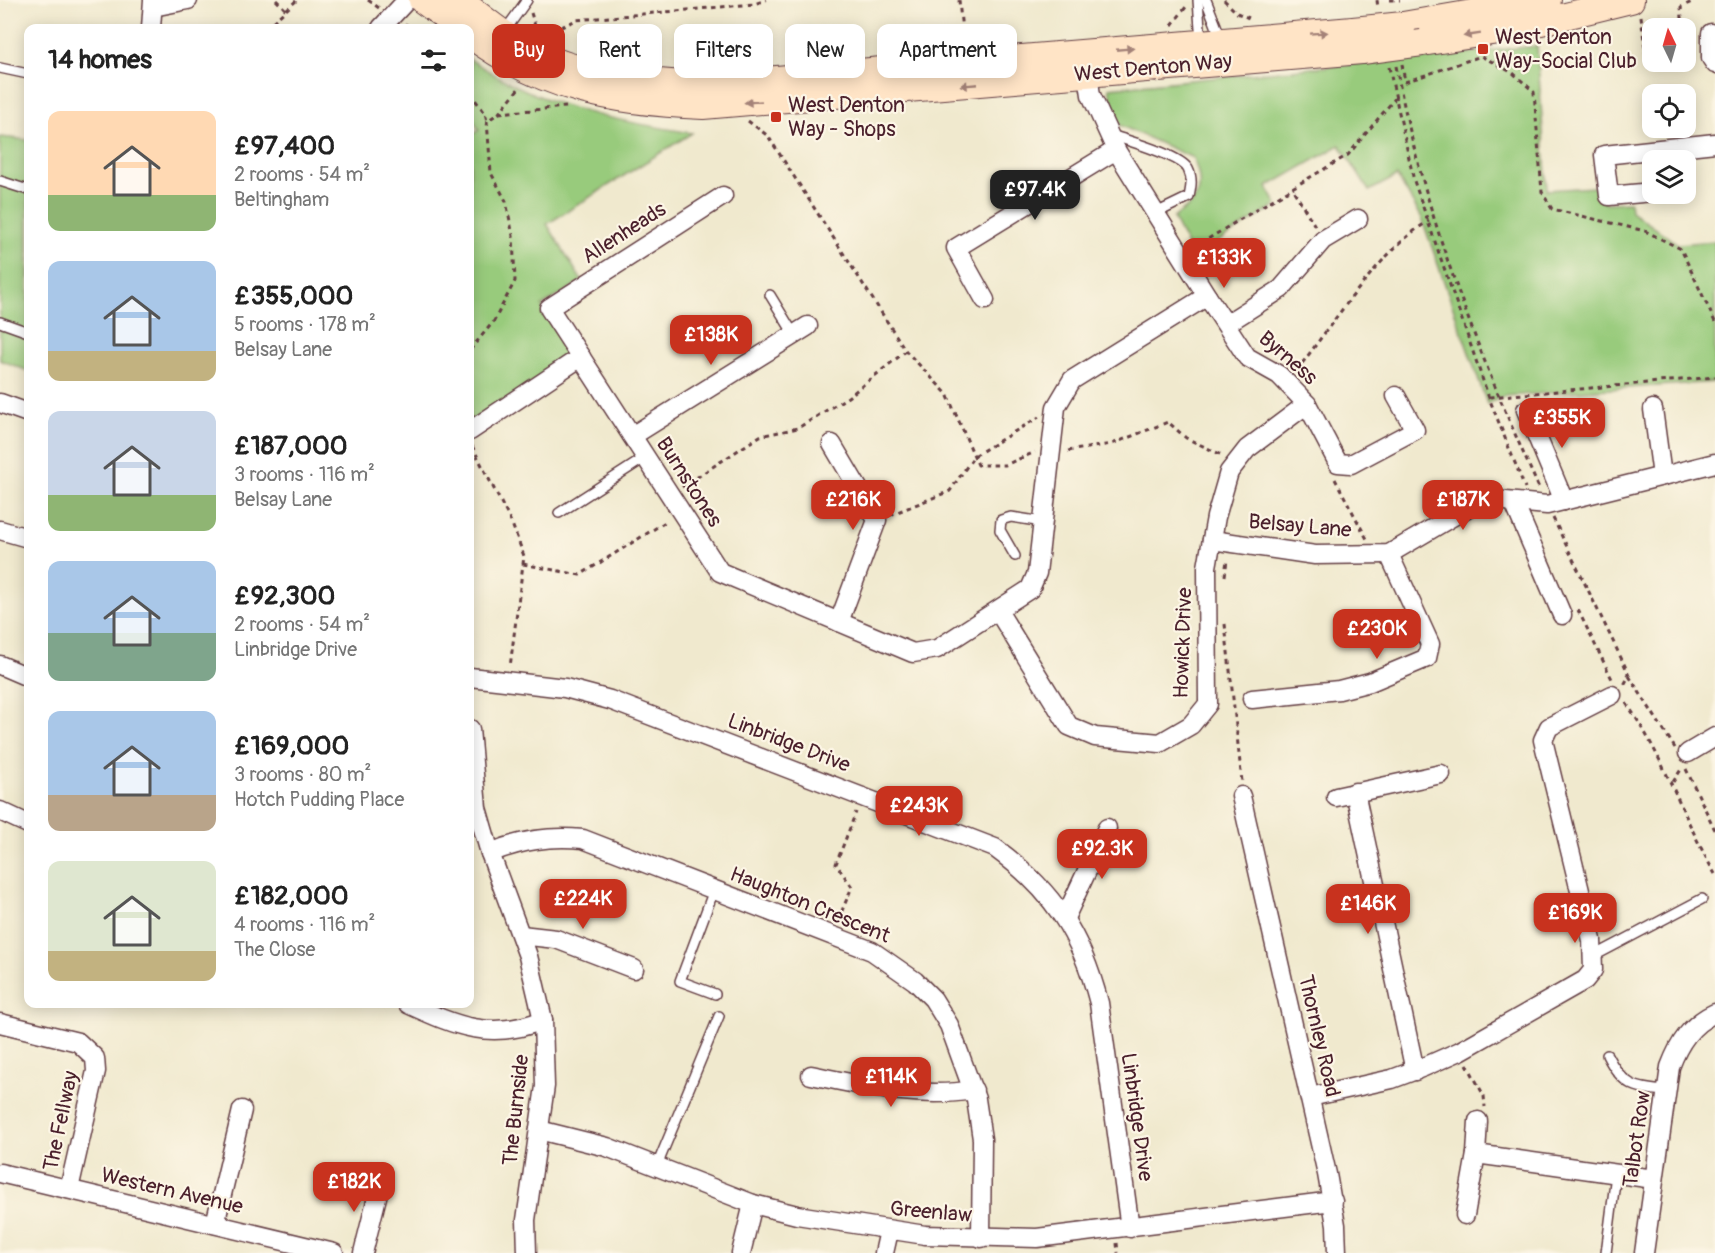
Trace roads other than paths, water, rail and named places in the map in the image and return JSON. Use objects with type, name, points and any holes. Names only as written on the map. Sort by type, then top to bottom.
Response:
[{"type":"street","points":[[151,24],[153,3],[188,0]]},
{"type":"street","points":[[385,24],[407,0]]},
{"type":"street","points":[[422,0],[455,24]]},
{"type":"street","name":"West Denton Way","points":[[459,0],[492,36]]},
{"type":"street","name":"West Denton Way","points":[[544,78],[584,93],[646,104],[703,106],[1086,63],[1357,40],[1403,26],[1548,0]]},
{"type":"street","name":"West Denton Way","points":[[1202,53],[1235,39],[1422,42],[1631,10]]},
{"type":"street","points":[[1711,33],[1711,58],[1715,64]]},
{"type":"street","name":"West Denton Way","points":[[474,36],[492,41]]},
{"type":"street","name":"Byrness","points":[[1086,63],[1091,95],[1112,142],[1207,296],[1247,357],[1279,375],[1307,404],[1338,463],[1351,464],[1415,429],[1396,396]]},
{"type":"street","points":[[985,300],[956,248],[1112,142]]},
{"type":"street","points":[[1647,150],[1715,142]]},
{"type":"street","points":[[1642,151],[1604,155],[1609,196],[1642,193]]},
{"type":"street","name":"Allenheads","points":[[549,308],[723,196]]},
{"type":"street","points":[[1227,324],[1281,289],[1323,240],[1358,219]]},
{"type":"street","name":"Burnstones","points":[[549,308],[720,572],[913,653],[937,649],[1030,589],[1037,573],[1056,407],[1072,380],[1207,296]]},
{"type":"street","points":[[632,436],[802,331]]},
{"type":"street","points":[[474,428],[581,357]]},
{"type":"street","points":[[0,403],[24,412]]},
{"type":"street","name":"Howick Drive","points":[[998,611],[1069,726],[1095,737],[1160,743],[1191,725],[1208,704],[1207,567],[1221,541],[1229,472],[1247,449],[1307,404]]},
{"type":"street","points":[[1526,410],[1548,504]]},
{"type":"street","points":[[1653,410],[1662,477]]},
{"type":"street","points":[[832,444],[877,520],[839,622]]},
{"type":"street","name":"Belsay Lane","points":[[1221,541],[1315,555],[1382,554],[1474,504],[1495,500],[1548,504],[1715,464]]},
{"type":"street","points":[[1514,503],[1568,609]]},
{"type":"street","points":[[0,530],[24,537]]},
{"type":"street","points":[[1252,699],[1339,690],[1370,682],[1427,658],[1430,653],[1430,644],[1382,554]]},
{"type":"street","points":[[0,665],[24,675]]},
{"type":"street","name":"Linbridge Drive","points":[[474,677],[565,688],[610,700],[995,848],[1022,868],[1065,918],[1091,971],[1099,1003],[1130,1228]]},
{"type":"street","points":[[1310,1097],[1392,1079],[1460,1051],[1585,980],[1593,970],[1594,956],[1543,740],[1549,727],[1615,693]]},
{"type":"street","points":[[1688,753],[1715,737]]},
{"type":"street","points":[[1336,797],[1441,774]]},
{"type":"street","points":[[1355,792],[1415,1071]]},
{"type":"street","name":"Thornley Road","points":[[1241,796],[1333,1201],[1337,1253]]},
{"type":"street","points":[[0,811],[24,822]]},
{"type":"street","name":"The Burnside","points":[[474,812],[521,935],[534,975],[543,1020],[545,1086],[526,1220],[527,1253]]},
{"type":"street","points":[[1065,918],[1107,828]]},
{"type":"street","name":"Haughton Crescent","points":[[490,853],[531,839],[554,836],[583,839],[832,936],[890,961],[933,999],[949,1025],[974,1090],[982,1139],[981,1239]]},
{"type":"street","points":[[521,935],[556,939],[634,969]]},
{"type":"street","points":[[418,1008],[473,1030],[518,1030],[543,1020]]},
{"type":"street","name":"Talbot Row","points":[[1644,1253],[1670,1067],[1686,1035],[1715,1013]]},
{"type":"street","name":"The Fellway","points":[[0,1023],[78,1042],[95,1058],[96,1071],[69,1189]]},
{"type":"street","points":[[811,1076],[872,1088],[923,1094],[974,1090]]},
{"type":"street","points":[[215,1224],[242,1110]]},
{"type":"street","points":[[1465,1215],[1476,1154],[1478,1121]]},
{"type":"street","name":"Greenlaw","points":[[539,1130],[607,1147],[753,1204],[797,1215],[889,1231],[981,1239],[1037,1238],[1333,1201]]},
{"type":"street","points":[[1476,1154],[1654,1179]]},
{"type":"street","name":"Western Avenue","points":[[0,1173],[334,1253]]},
{"type":"street","points":[[363,1253],[381,1181]]},
{"type":"street","points":[[741,1253],[753,1204]]},
{"type":"street","points":[[884,1253],[889,1231]]},
{"type":"lane","points":[[1198,0],[1202,53]]},
{"type":"lane","points":[[1206,0],[1219,33],[1235,39]]},
{"type":"lane","points":[[512,24],[528,4]]},
{"type":"lane","points":[[0,68],[24,73]]},
{"type":"lane","points":[[1112,142],[1175,159],[1187,167],[1192,182],[1189,197],[1156,213]]},
{"type":"lane","points":[[0,181],[24,189]]},
{"type":"lane","points":[[770,295],[802,331]]},
{"type":"lane","points":[[0,322],[24,331]]},
{"type":"lane","points":[[559,513],[646,457]]},
{"type":"lane","points":[[1015,556],[1000,530],[1001,520],[1011,517],[1043,522]]},
{"type":"lane","points":[[714,890],[680,981],[715,994]]},
{"type":"lane","points":[[1594,956],[1702,899]]},
{"type":"lane","points":[[656,1168],[719,1016]]},
{"type":"lane","points":[[1606,1055],[1614,1070],[1626,1082],[1641,1090],[1667,1091]]},
{"type":"lane","points":[[1605,1253],[1616,1173]]},
{"type":"place","name":"West Denton Way-Social Club","points":[[1483,49]]},
{"type":"place","name":"West Denton Way - Shops","points":[[776,117]]}]
